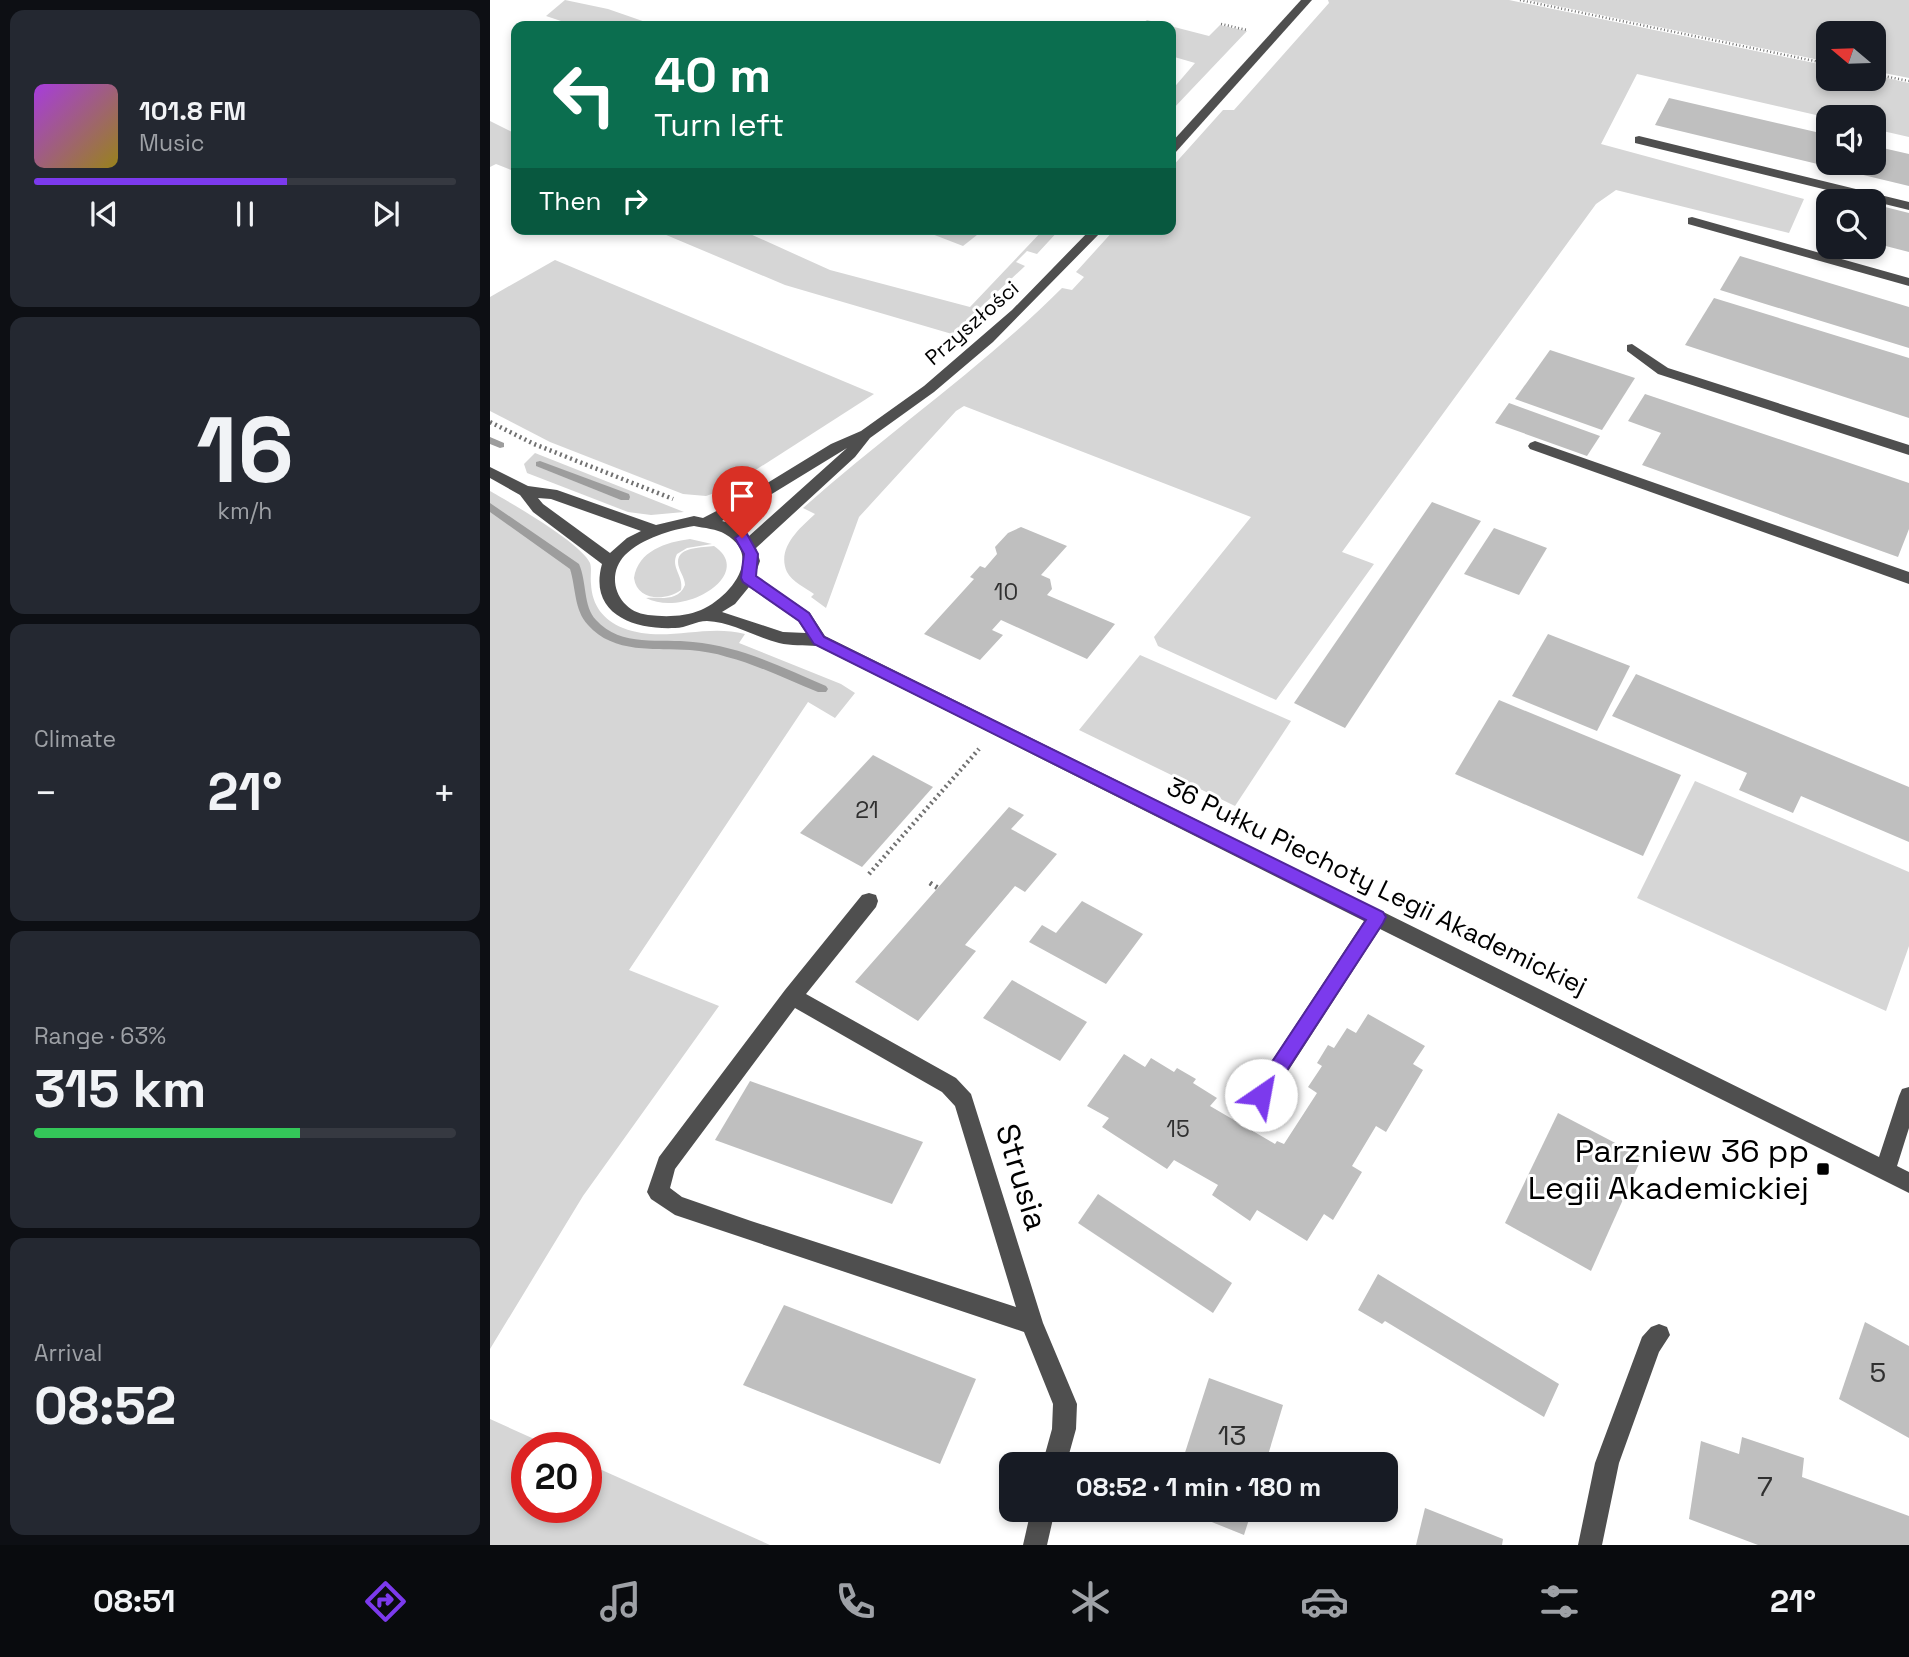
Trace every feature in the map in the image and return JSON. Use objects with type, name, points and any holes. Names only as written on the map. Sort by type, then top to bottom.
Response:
[{"type":"street","points":[[1176,144],[1307,0]]},
{"type":"street","points":[[1639,140],[1909,206]]},
{"type":"street","points":[[1692,221],[1909,282]]},
{"type":"street","name":"Przyszłości","points":[[707,522],[759,496],[840,445],[863,436],[991,338],[1023,309],[1092,235]]},
{"type":"street","points":[[1632,348],[1663,371],[1909,450]]},
{"type":"street","name":"Przyszłości","points":[[748,547],[850,454],[863,436]]},
{"type":"street","points":[[1535,446],[1909,578]]},
{"type":"street","points":[[490,472],[525,491],[552,494],[652,529]]},
{"type":"street","points":[[525,491],[538,508],[612,563]]},
{"type":"street","points":[[680,522],[707,522],[732,530],[748,547],[752,562],[748,578],[732,599],[706,615],[671,623],[654,623],[629,616],[612,602],[608,593],[607,573],[628,544],[652,529],[680,522]]},
{"type":"street","name":"36 Pułku Piechoty Legii Akademickiej","points":[[748,578],[804,617],[819,640]]},
{"type":"street","name":"36 Pułku Piechoty Legii Akademickiej","points":[[706,615],[782,638],[819,640],[1909,1183]]},
{"type":"street","points":[[869,901],[792,996],[666,1164],[658,1192],[675,1205],[751,1232],[1032,1323]]},
{"type":"street","points":[[1261,1095],[1377,917]]},
{"type":"street","name":"Strusia","points":[[792,996],[949,1085],[964,1101],[1032,1323],[1065,1404],[1064,1429],[1058,1452]]},
{"type":"street","points":[[1885,1171],[1909,1096]]},
{"type":"street","points":[[1590,1545],[1607,1464],[1650,1345],[1659,1335]]},
{"type":"street","points":[[1035,1545],[1040,1522]]},
{"type":"path","points":[[1520,0],[1816,61]]},
{"type":"path","points":[[1220,24],[1255,32]]},
{"type":"path","points":[[1886,76],[1909,81]]},
{"type":"path","points":[[490,422],[534,444],[681,502]]},
{"type":"path","points":[[865,880],[982,746]]},
{"type":"path","points":[[930,883],[938,888]]},
{"type":"shaded area","points":[[565,0],[608,9],[643,21],[561,21],[546,16]]},
{"type":"shaded area","points":[[1328,0],[1509,0],[1816,63],[1816,91],[1886,91],[1886,78],[1909,83],[1909,137],[1886,132],[1886,105],[1816,105],[1816,115],[1637,74],[1601,144],[1804,199],[1789,233],[1616,190],[1596,204],[1342,552],[1374,564],[1276,700],[1158,646],[1154,637],[1251,517],[964,406],[956,411],[859,517],[826,608],[811,597],[814,594],[792,579],[784,563],[791,539],[815,514],[803,508],[1000,345],[1062,288],[1072,290],[1084,277],[1076,272],[1110,235],[1176,235],[1176,162],[1223,110],[1234,110],[1329,3]]},
{"type":"shaded area","points":[[1528,0],[1909,0],[1909,78],[1886,73],[1886,21],[1816,21],[1816,59]]},
{"type":"shaded area","points":[[1220,25],[1247,31],[1176,106],[1176,85],[1195,63],[1176,57],[1176,27],[1209,36]]},
{"type":"shaded area","points":[[490,121],[511,132],[511,170],[496,164],[490,167]]},
{"type":"shaded area","points":[[666,235],[752,235],[830,270],[970,307],[1038,235],[1054,235],[1037,254],[1027,251],[1016,262],[1025,266],[952,334],[785,285]]},
{"type":"shaded area","points":[[935,235],[977,235],[963,246]]},
{"type":"shaded area","points":[[555,260],[874,394],[726,489],[706,496],[683,494],[550,442],[490,411],[490,297]]},
{"type":"shaded area","points":[[535,453],[684,512],[651,515],[628,512],[527,473],[524,464]]},
{"type":"shaded area","points":[[490,491],[544,524],[584,555],[591,565],[592,592],[596,605],[604,616],[616,625],[654,634],[730,631],[745,634],[739,643],[841,684],[855,693],[835,718],[808,702],[629,970],[719,1006],[583,1196],[490,1349]]},
{"type":"shaded area","points":[[690,539],[712,544],[687,548],[677,554],[675,563],[681,580],[681,590],[659,597],[652,597],[640,591],[634,578],[641,561],[663,546]]},
{"type":"shaded area","points":[[714,546],[725,557],[727,569],[721,580],[710,590],[696,598],[679,602],[662,603],[646,598],[668,598],[678,594],[685,585],[678,565],[682,553]]},
{"type":"shaded area","points":[[1140,655],[1291,721],[1235,806],[1079,730]]},
{"type":"shaded area","points":[[1695,781],[1909,872],[1909,946],[1886,1011],[1637,898]]},
{"type":"shaded area","points":[[490,1419],[519,1432],[511,1432],[511,1523],[602,1523],[602,1470],[770,1545],[490,1545]]},
{"type":"building","points":[[1669,98],[1816,132],[1816,164],[1655,125]]},
{"type":"building","points":[[1886,149],[1909,154],[1909,186],[1863,175],[1886,175]]},
{"type":"building","points":[[1886,207],[1909,213],[1909,252],[1886,246]]},
{"type":"building","points":[[1740,256],[1909,307],[1909,348],[1720,290]]},
{"type":"building","points":[[1714,298],[1909,358],[1909,418],[1685,345]]},
{"type":"building","points":[[1550,350],[1635,378],[1602,430],[1515,399]]},
{"type":"building","points":[[1645,394],[1909,483],[1909,529],[1898,557],[1642,465],[1661,433],[1628,421]]},
{"type":"building","points":[[1509,403],[1600,436],[1587,456],[1495,423]]},
{"type":"building","points":[[1432,502],[1481,521],[1345,728],[1294,703]]},
{"type":"building","points":[[1021,527],[1067,546],[1041,575],[1050,579],[1052,589],[1047,595],[1115,624],[1087,659],[1001,620],[992,630],[1003,635],[980,660],[924,634],[974,579],[970,577],[980,566],[985,568],[997,554],[995,547],[1008,533]]},
{"type":"building","points":[[1494,528],[1547,548],[1519,595],[1464,574]]},
{"type":"building","points":[[1548,634],[1630,666],[1597,731],[1512,696]]},
{"type":"building","points":[[1636,674],[1909,787],[1909,842],[1801,796],[1793,813],[1739,790],[1747,773],[1612,716]]},
{"type":"building","points":[[1499,700],[1681,775],[1643,856],[1455,774]]},
{"type":"building","points":[[873,755],[933,787],[862,867],[800,833]]},
{"type":"building","points":[[1009,807],[1024,815],[1011,829],[1057,854],[1025,892],[1015,886],[965,945],[976,951],[918,1021],[855,982]]},
{"type":"building","points":[[1082,901],[1143,934],[1106,984],[1029,942],[1042,925],[1056,933]]},
{"type":"building","points":[[1012,980],[1087,1022],[1060,1061],[983,1018]]},
{"type":"building","points":[[1368,1014],[1425,1046],[1413,1064],[1423,1070],[1386,1132],[1376,1126],[1352,1166],[1362,1172],[1333,1220],[1324,1214],[1307,1241],[1257,1210],[1250,1221],[1212,1195],[1218,1185],[1174,1160],[1167,1169],[1102,1127],[1109,1118],[1087,1106],[1124,1054],[1145,1067],[1151,1058],[1174,1072],[1177,1068],[1196,1079],[1193,1083],[1217,1098],[1210,1106],[1275,1144],[1277,1141],[1284,1144],[1317,1093],[1308,1087],[1322,1066],[1317,1063],[1328,1045],[1334,1048],[1347,1028],[1356,1033]]},
{"type":"building","points":[[750,1081],[923,1142],[892,1204],[715,1140]]},
{"type":"building","points":[[1558,1113],[1642,1157],[1591,1271],[1505,1223]]},
{"type":"building","points":[[1098,1194],[1232,1283],[1213,1313],[1078,1223]]},
{"type":"building","points":[[1378,1274],[1559,1384],[1544,1417],[1385,1321],[1382,1324],[1358,1310]]},
{"type":"building","points":[[784,1305],[976,1379],[940,1464],[743,1385]]},
{"type":"building","points":[[1865,1322],[1909,1346],[1909,1438],[1839,1399]]},
{"type":"building","points":[[1209,1378],[1283,1405],[1269,1452],[1185,1452]]},
{"type":"building","points":[[1742,1437],[1804,1458],[1802,1477],[1909,1516],[1909,1545],[1758,1545],[1689,1519],[1701,1441],[1739,1454]]},
{"type":"building","points":[[1425,1508],[1503,1539],[1502,1545],[1416,1545]]},
{"type":"building","points":[[1212,1522],[1248,1522],[1244,1535]]},
{"type":"waterway","points":[[490,440],[500,445]]},
{"type":"waterway","points":[[540,464],[625,497]]},
{"type":"waterway","points":[[490,507],[575,567],[584,610],[602,632],[627,642],[694,646],[727,652],[822,689]]},
{"type":"place","name":"Parzniew 36 pp Legii Akademickiej","points":[[1823,1169]]},
{"type":"route","points":[[742,538],[751,554],[748,578],[804,617],[819,640],[1377,917],[1261,1095]]}]
